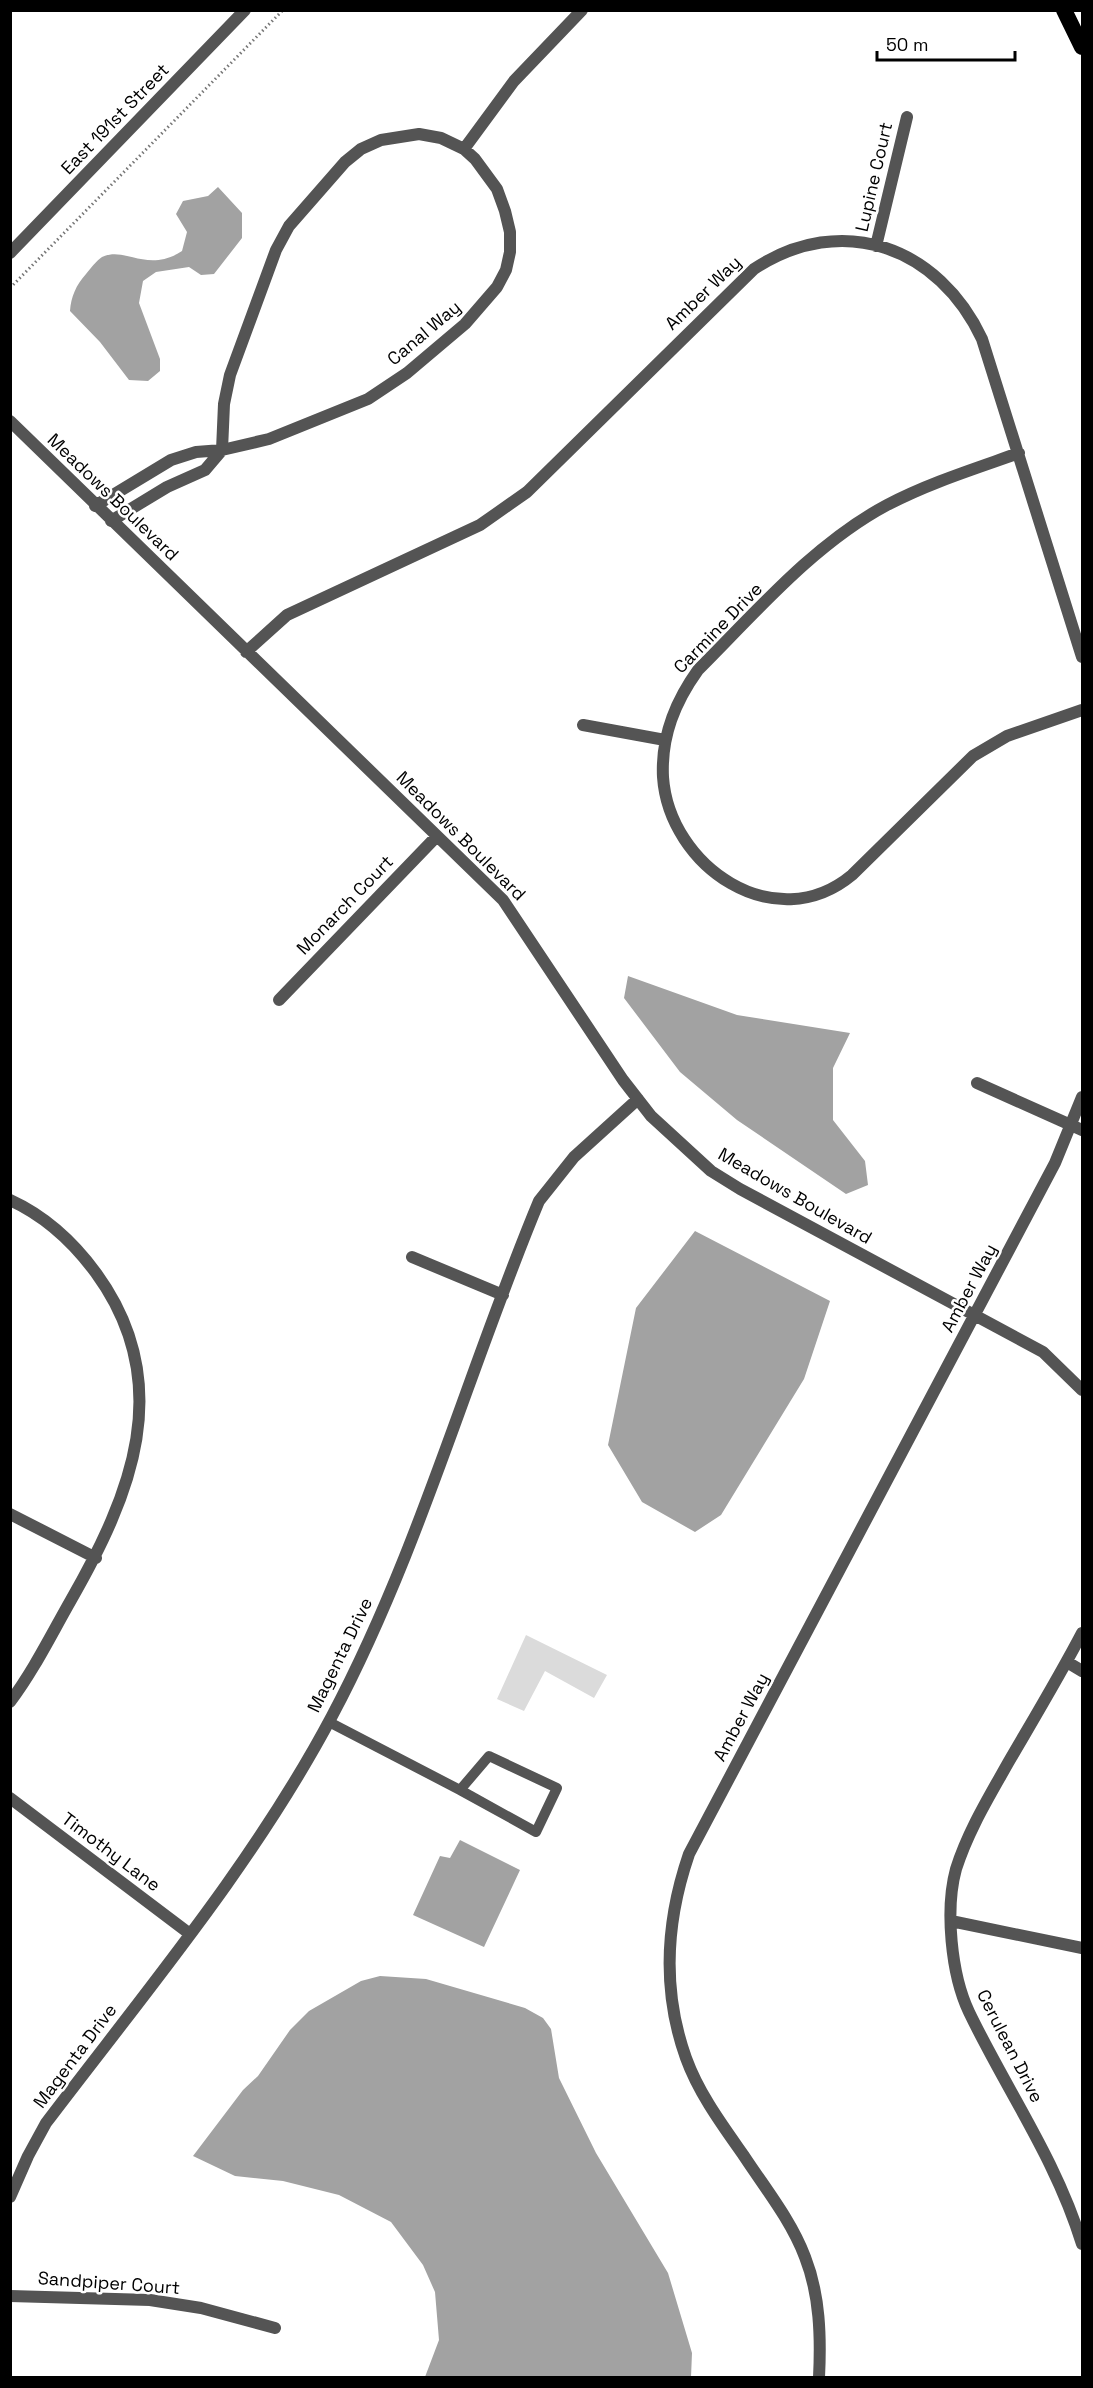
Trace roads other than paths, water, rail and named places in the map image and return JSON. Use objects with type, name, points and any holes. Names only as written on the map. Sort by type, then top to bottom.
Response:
[{"type":"highway","points":[[1064,10],[1083,46]]},
{"type":"street","name":"East 191st Street","points":[[10,253],[245,10]]},
{"type":"street","points":[[464,149],[514,81],[582,10]]},
{"type":"street","name":"Lupine Court","points":[[876,246],[907,117]]},
{"type":"street","name":"Canal Way","points":[[95,506],[171,460],[196,452],[222,450],[269,439],[368,399],[437,349],[486,302],[506,270],[510,232],[497,189],[485,171],[464,149],[441,138],[419,134],[381,140],[361,149],[345,162],[305,205],[289,226],[276,250],[230,375],[224,404],[222,450]]},
{"type":"street","name":"Amber Way","points":[[246,652],[287,615],[480,525],[505,509],[527,492],[740,280],[762,264],[785,251],[806,245],[855,242],[876,246],[921,264],[936,274],[964,304],[982,339],[1083,657]]},
{"type":"street","name":"Meadows Boulevard","points":[[10,421],[95,506],[504,900],[638,1099],[680,1145],[711,1171],[975,1316]]},
{"type":"street","points":[[111,521],[167,487],[205,470],[222,450]]},
{"type":"street","name":"Carmine Drive","points":[[1019,453],[935,482],[885,506],[816,556],[698,670],[673,713],[665,740],[663,777],[668,801],[679,830],[693,850],[710,867],[746,891],[765,898],[801,901],[837,888],[973,756],[1007,736],[1083,710]]},
{"type":"street","points":[[583,725],[665,740]]},
{"type":"street","name":"Monarch Court","points":[[279,1000],[437,836]]},
{"type":"street","points":[[977,1083],[1077,1128]]},
{"type":"street","name":"Amber Way","points":[[819,2378],[818,2308],[806,2259],[779,2208],[717,2117],[686,2058],[668,1976],[674,1910],[689,1854],[1055,1163],[1077,1128],[1083,1097]]},
{"type":"street","name":"Magenta Drive","points":[[10,2197],[46,2123],[232,1879],[289,1791],[329,1722],[400,1570],[539,1201],[574,1157],[638,1099]]},
{"type":"street","points":[[10,1200],[43,1219],[83,1256],[118,1310],[138,1372],[140,1414],[136,1452],[122,1496],[96,1558],[31,1674],[10,1702]]},
{"type":"street","points":[[412,1257],[503,1295]]},
{"type":"street","points":[[975,1316],[1043,1352],[1083,1390]]},
{"type":"street","points":[[10,1514],[96,1558]]},
{"type":"street","name":"Cerulean Drive","points":[[1081,2236],[1045,2150],[968,2009],[955,1969],[951,1921],[952,1890],[964,1848],[982,1810],[1083,1633]]},
{"type":"street","points":[[1067,1662],[1083,1671]]},
{"type":"street","name":"Timothy Lane","points":[[10,1798],[190,1934]]},
{"type":"street","points":[[951,1921],[1083,1948]]},
{"type":"street","name":"Sandpiper Court","points":[[10,2296],[150,2300],[201,2308],[276,2328]]},
{"type":"lane","points":[[329,1722],[536,1832],[557,1788],[489,1756],[460,1790]]}]
